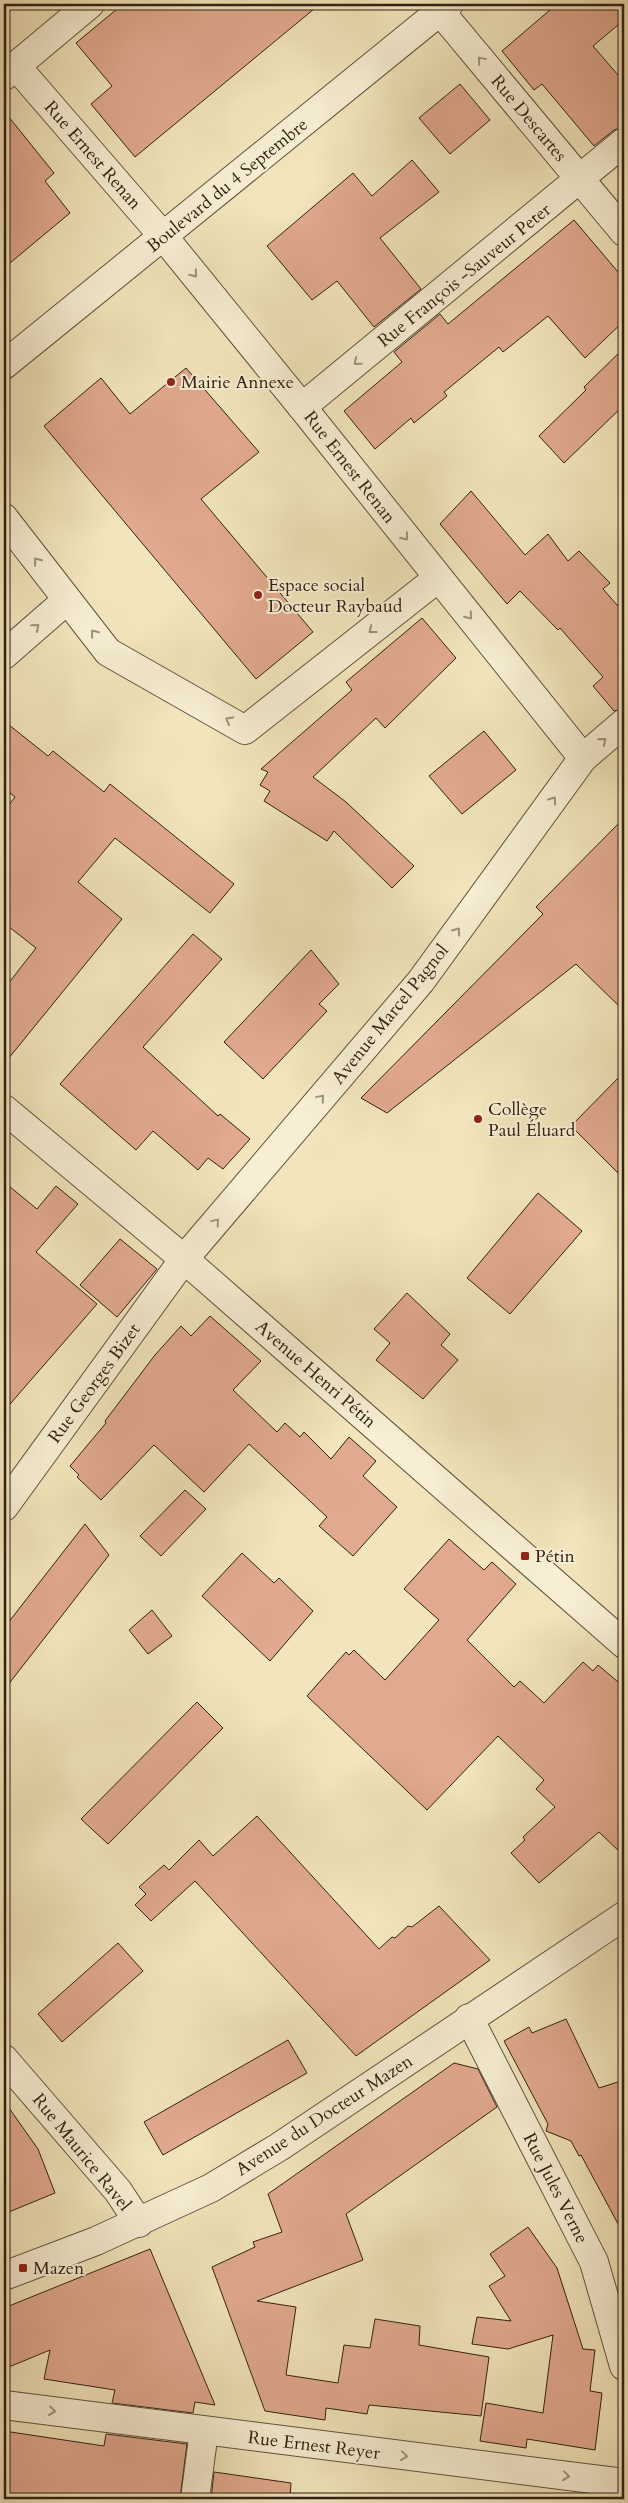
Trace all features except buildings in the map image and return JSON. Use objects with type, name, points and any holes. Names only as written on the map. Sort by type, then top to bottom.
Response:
[{"type":"street","points":[[10,71],[90,4]]},
{"type":"street","name":"Rue Descartes","points":[[441,6],[624,232]]},
{"type":"street","name":"Boulevard du 4 Septembre","points":[[4,365],[441,6]]},
{"type":"street","name":"Rue Ernest Renan","points":[[10,71],[163,236],[583,758]]},
{"type":"street","name":"Rue François -Sauveur Peter","points":[[302,407],[624,142]]},
{"type":"street","points":[[4,518],[108,652],[245,730],[438,578]]},
{"type":"street","points":[[4,654],[67,600]]},
{"type":"street","name":"Avenue Marcel Pagnol","points":[[184,1259],[421,981],[583,758],[624,723]]},
{"type":"street","name":"Avenue Henri Pétin","points":[[4,1109],[184,1259],[624,1644]]},
{"type":"street","name":"Rue Georges Bizet","points":[[4,1507],[184,1259]]},
{"type":"street","name":"Avenue du Docteur Mazen","points":[[4,2276],[138,2223],[211,2188],[279,2147],[624,1916]]},
{"type":"street","name":"Rue Jules Verne","points":[[469,2018],[594,2262],[624,2366]]},
{"type":"street","name":"Rue Maurice Ravel","points":[[4,2059],[118,2191],[138,2223]]},
{"type":"street","name":"Rue Ernest Reyer","points":[[4,2405],[624,2483]]},
{"type":"street","points":[[195,2499],[204,2431]]},
{"type":"place","name":"Mairie Annexe","points":[[171,382]]},
{"type":"place","name":"Espace social Docteur Raybaud","points":[[258,595]]},
{"type":"place","name":"Collège Paul Éluard","points":[[478,1119]]},
{"type":"place","name":"Pétin","points":[[525,1556]]},
{"type":"place","name":"Mazen","points":[[23,2268]]}]
